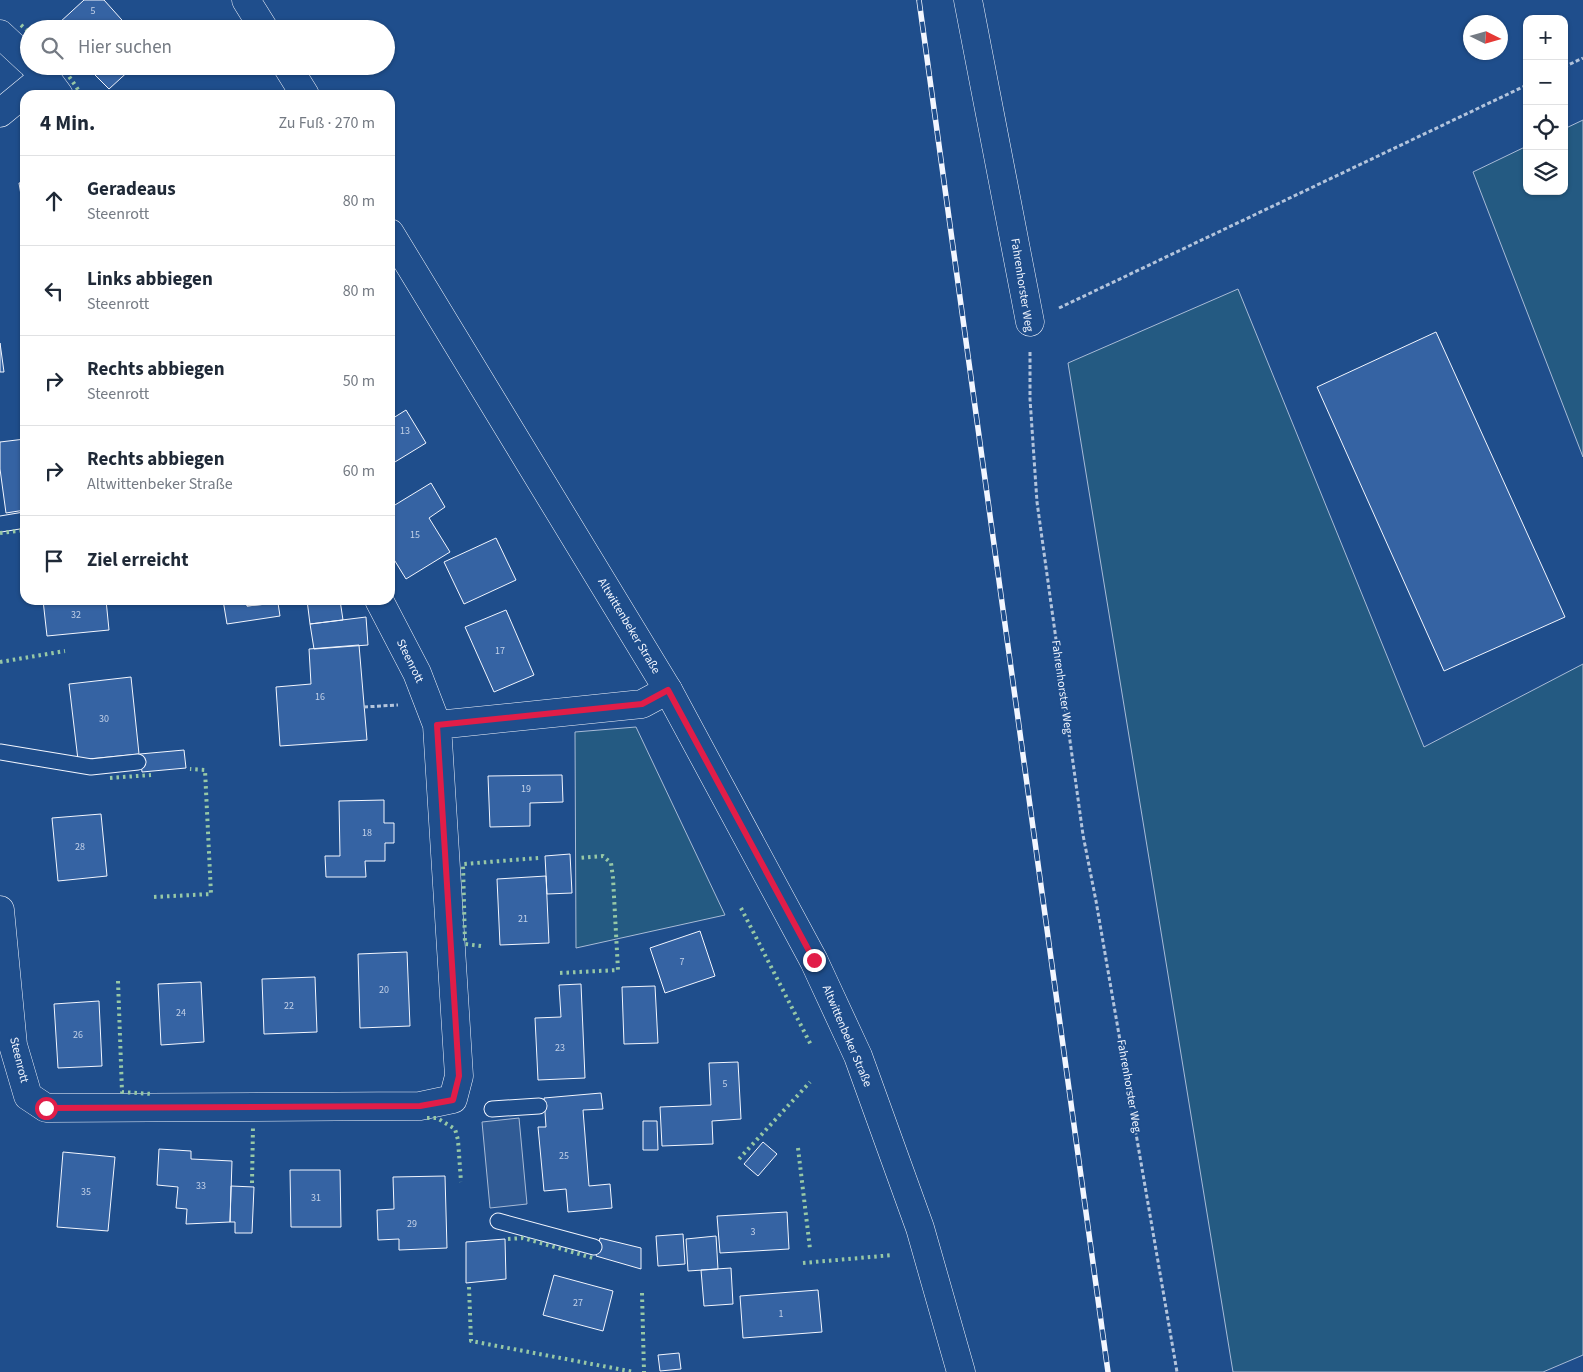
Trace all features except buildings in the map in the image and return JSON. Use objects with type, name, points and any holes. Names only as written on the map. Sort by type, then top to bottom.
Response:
[{"type":"street","points":[[246,0],[258,20]]},
{"type":"street","name":"Fahrenhorster Weg","points":[[968,0],[1030,322]]},
{"type":"street","points":[[0,34],[20,54]]},
{"type":"street","points":[[26,90],[42,75]]},
{"type":"street","points":[[292,75],[301,90]]},
{"type":"street","points":[[0,114],[20,95]]},
{"type":"street","name":"Altwittenbeker Straße","points":[[395,241],[668,690],[814,960],[858,1056],[920,1228],[961,1372]]},
{"type":"street","name":"Steenrott","points":[[0,910],[13,1045],[28,1096],[46,1108],[420,1106],[453,1100],[459,1076],[437,725],[417,673],[382,605]]},
{"type":"street","points":[[437,725],[642,704],[668,690]]},
{"type":"lane","points":[[0,524],[20,521]]},
{"type":"lane","points":[[0,752],[91,767],[138,762]]},
{"type":"lane","points":[[492,1109],[539,1106]]},
{"type":"lane","points":[[498,1221],[594,1247]]},
{"type":"path","points":[[1568,65],[1583,58]]},
{"type":"path","points":[[1030,322],[1523,87]]},
{"type":"path","name":"Fahrenhorster Weg","points":[[1030,322],[1030,399],[1037,502],[1082,835],[1096,901],[1177,1372]]},
{"type":"shaded area","points":[[1583,120],[1583,457],[1473,172],[1523,148],[1523,195],[1568,195],[1568,127]]},
{"type":"shaded area","points":[[1238,289],[1424,747],[1583,664],[1583,1355],[1543,1372],[1233,1372],[1068,363]]},
{"type":"shaded area","points":[[636,727],[725,915],[576,948],[575,732]]},
{"type":"shaded area","points":[[519,1118],[527,1204],[490,1208],[482,1122]]},
{"type":"railway","points":[[919,0],[1108,1372]]},
{"type":"hedge","points":[[68,75],[78,90]]},
{"type":"hedge","points":[[0,533],[20,531]]},
{"type":"hedge","points":[[0,662],[65,651]]},
{"type":"hedge","points":[[154,897],[211,894],[205,770],[190,769]]},
{"type":"hedge","points":[[110,778],[151,775]]},
{"type":"hedge","points":[[560,973],[618,970],[611,863],[603,856],[579,858]]},
{"type":"hedge","points":[[481,946],[465,944],[463,864],[539,858]]},
{"type":"hedge","points":[[741,908],[811,1045]]},
{"type":"hedge","points":[[118,981],[122,1092],[152,1094]]},
{"type":"hedge","points":[[739,1159],[810,1082]]},
{"type":"hedge","points":[[427,1118],[437,1118],[455,1129],[458,1140],[461,1182]]},
{"type":"hedge","points":[[252,1183],[253,1126]]},
{"type":"hedge","points":[[798,1148],[810,1249]]},
{"type":"hedge","points":[[508,1239],[523,1238],[593,1258]]},
{"type":"hedge","points":[[803,1263],[893,1255]]},
{"type":"hedge","points":[[469,1287],[471,1341],[634,1372]]},
{"type":"hedge","points":[[642,1293],[644,1372]]},
{"type":"route","points":[[46,1108],[420,1106],[453,1100],[459,1076],[437,725],[642,704],[668,690],[814,960]]}]
